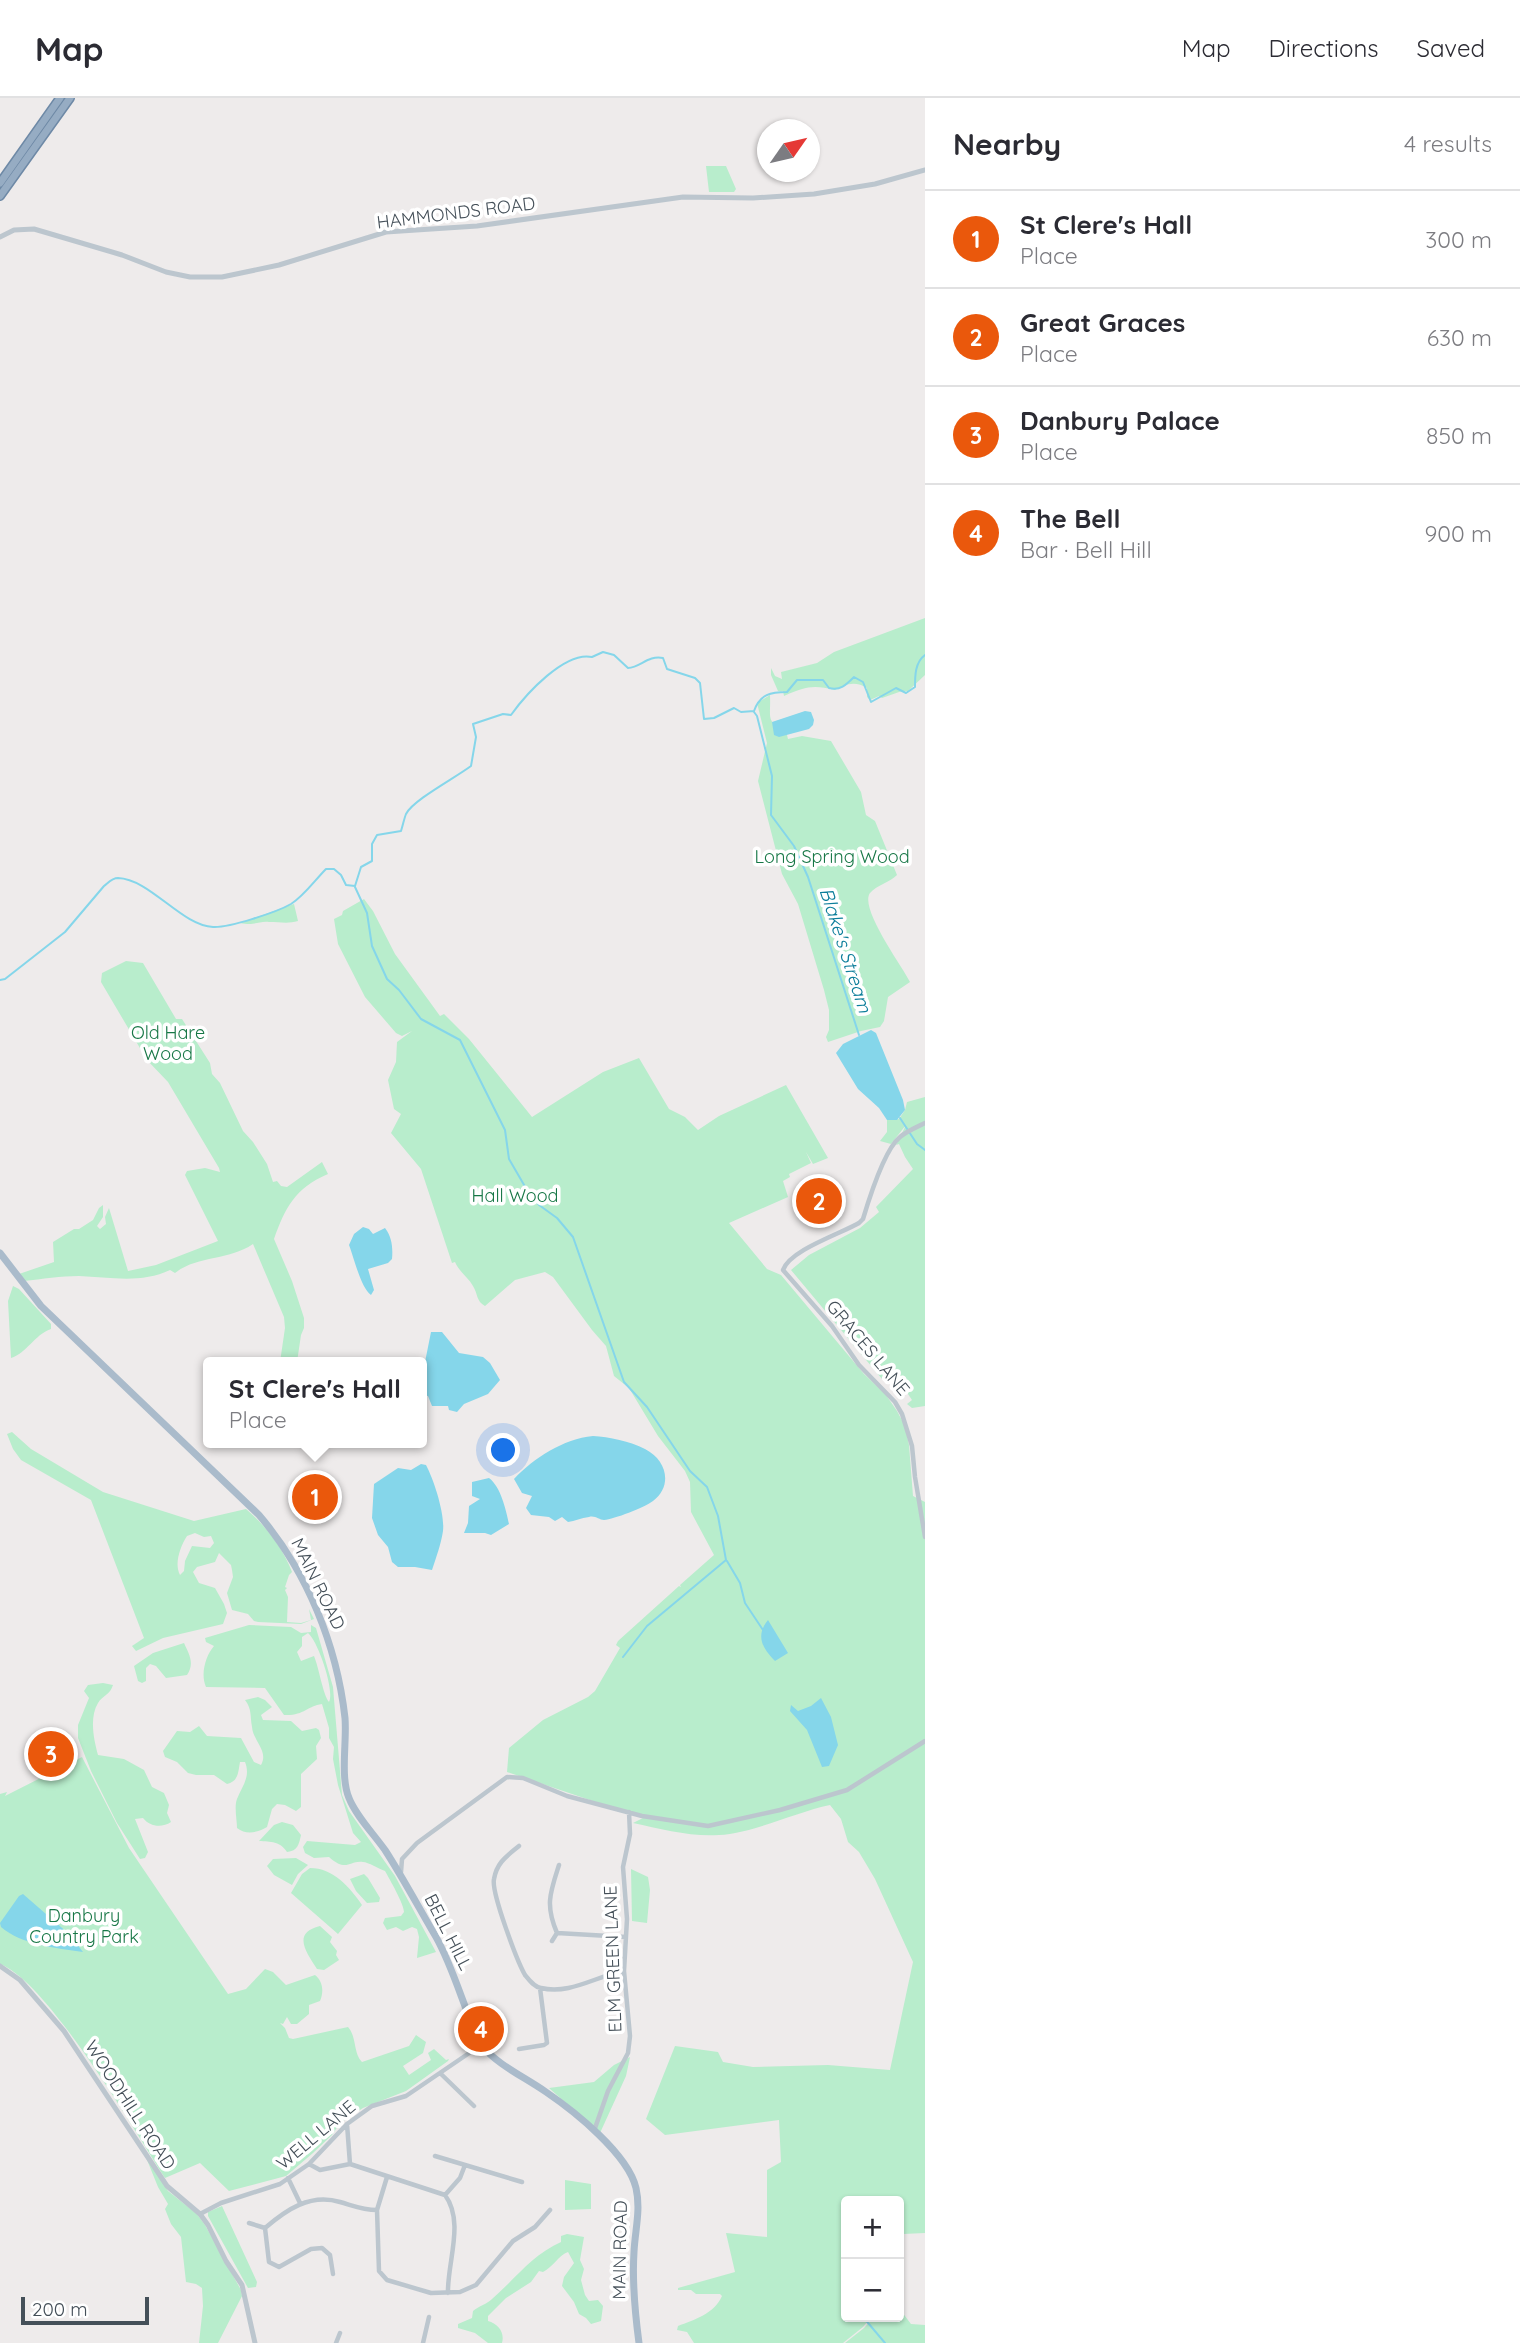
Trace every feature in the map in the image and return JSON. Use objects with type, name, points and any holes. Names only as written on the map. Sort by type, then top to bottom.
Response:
[{"type":"highway","points":[[0,183],[61,98]]},
{"type":"highway","points":[[0,196],[70,98]]},
{"type":"main road","name":"MAIN ROAD","points":[[0,1253],[41,1306],[241,1497],[274,1532],[301,1577],[328,1641],[344,1715],[345,1781],[349,1798],[391,1860]]},
{"type":"main road","name":"BELL HILL","points":[[391,1860],[449,1962],[481,2045],[491,2057],[545,2091],[593,2131]]},
{"type":"main road","name":"MAIN ROAD","points":[[593,2131],[624,2163],[633,2176],[636,2189],[639,2217],[634,2248],[634,2285],[639,2343]]},
{"type":"street","name":"HAMMONDS ROAD","points":[[0,237],[14,230],[34,229],[122,255],[166,272],[190,277],[236,276],[386,232],[477,226],[682,197],[753,198],[814,194],[875,184],[925,170]]},
{"type":"street","name":"GRACES LANE","points":[[925,1123],[900,1136],[892,1146],[875,1180],[862,1221],[806,1250],[784,1265],[783,1270],[832,1326],[859,1365],[895,1402],[902,1414],[912,1446],[925,1537]]},
{"type":"street","points":[[401,1876],[402,1859],[417,1843],[507,1777],[523,1778],[567,1796],[642,1816],[708,1826],[780,1810],[847,1790],[925,1741]]},
{"type":"street","name":"ELM GREEN LANE","points":[[593,2131],[608,2091],[628,2053],[630,2036],[624,1971],[627,1899],[623,1867],[630,1834],[629,1812]]},
{"type":"street","points":[[629,1820],[642,1816]]},
{"type":"street","points":[[519,1846],[498,1863],[493,1882],[497,1903],[525,1974],[534,1985],[562,1990],[583,1985],[606,1974],[624,1971]]},
{"type":"street","points":[[391,1860],[402,1859]]},
{"type":"street","points":[[557,1933],[549,1915],[550,1892],[559,1865]]},
{"type":"street","points":[[557,1933],[626,1937]]},
{"type":"street","points":[[552,1941],[557,1933]]},
{"type":"street","name":"WOODHILL ROAD","points":[[0,1966],[20,1980],[64,2031],[167,2186],[200,2214],[242,2285],[255,2343]]},
{"type":"street","points":[[519,2049],[547,2043],[540,1988]]},
{"type":"street","name":"WELL LANE","points":[[200,2214],[221,2203],[265,2190],[288,2178],[309,2164],[347,2124],[372,2106],[406,2096],[481,2045]]},
{"type":"street","points":[[440,2073],[474,2106]]},
{"type":"street","points":[[347,2124],[350,2164]]},
{"type":"street","points":[[435,2156],[522,2182]]},
{"type":"street","points":[[309,2164],[320,2170],[350,2164],[445,2195]]},
{"type":"street","points":[[445,2195],[460,2178],[465,2165]]},
{"type":"street","points":[[387,2177],[377,2210],[379,2271],[387,2280],[431,2293],[460,2292],[476,2285],[513,2241],[535,2227],[550,2210]]},
{"type":"street","points":[[288,2178],[300,2203]]},
{"type":"street","points":[[445,2195],[452,2213],[455,2243],[448,2276],[448,2293]]},
{"type":"street","points":[[265,2228],[300,2203],[338,2201],[362,2210],[377,2210]]},
{"type":"street","points":[[249,2223],[265,2228]]},
{"type":"street","points":[[265,2228],[269,2262],[274,2266],[279,2267],[311,2249],[322,2248],[330,2255],[333,2274]]},
{"type":"street","points":[[423,2343],[429,2317]]},
{"type":"street","points":[[336,2343],[340,2333]]},
{"type":"green space","points":[[706,166],[726,166],[736,189],[734,192],[709,192]]},
{"type":"green space","points":[[925,618],[925,675],[908,691],[870,700],[867,697],[867,688],[851,684],[835,690],[804,688],[784,696],[783,691],[778,691],[771,675],[771,668],[775,676],[782,679],[781,672],[817,663],[834,652]]},
{"type":"green space","name":"Long Spring Wood","points":[[770,695],[772,722],[788,739],[802,736],[831,741],[861,792],[866,815],[875,821],[897,875],[873,890],[868,900],[876,924],[910,982],[888,997],[884,1021],[880,1027],[828,1042],[826,1037],[829,1030],[829,1010],[824,990],[798,904],[782,874],[758,781],[767,743],[757,703]]},
{"type":"green space","name":"Hall Wood","points":[[364,899],[395,954],[440,1016],[444,1014],[469,1039],[532,1117],[603,1072],[639,1058],[669,1109],[685,1117],[698,1130],[719,1116],[786,1085],[828,1158],[813,1164],[806,1152],[811,1163],[789,1174],[790,1177],[783,1181],[788,1197],[729,1223],[767,1269],[781,1275],[864,1374],[886,1395],[905,1426],[913,1496],[925,1502],[925,2233],[904,2234],[904,2196],[841,2196],[841,2322],[867,2322],[843,2343],[694,2343],[687,2332],[677,2330],[678,2326],[709,2312],[722,2296],[696,2294],[691,2290],[678,2288],[735,2272],[726,2233],[767,2237],[767,2170],[781,2162],[779,2120],[665,2135],[646,2119],[675,2046],[718,2052],[723,2062],[753,2067],[828,2065],[890,2070],[913,1962],[875,1879],[859,1852],[848,1842],[841,1819],[830,1805],[746,1830],[719,1835],[698,1835],[633,1823],[643,1818],[507,1772],[509,1748],[543,1720],[595,1691],[620,1648],[616,1645],[618,1641],[714,1555],[691,1512],[690,1482],[685,1471],[658,1436],[629,1388],[614,1376],[606,1346],[553,1277],[545,1272],[515,1280],[485,1306],[455,1262],[452,1263],[421,1169],[391,1133],[401,1114],[394,1109],[388,1080],[396,1062],[397,1042],[412,1031],[402,1036],[396,1033],[365,997],[338,944],[334,919],[342,915],[343,911]]},
{"type":"green space","points":[[294,904],[298,921],[240,923]]},
{"type":"green space","name":"Old Hare Wood","points":[[126,961],[143,963],[176,1019],[182,1019],[210,1063],[212,1074],[220,1083],[243,1131],[267,1164],[273,1182],[277,1181],[281,1186],[287,1187],[322,1162],[328,1174],[307,1186],[293,1200],[274,1239],[304,1318],[298,1357],[281,1357],[284,1317],[253,1244],[233,1253],[193,1263],[175,1273],[170,1270],[148,1277],[125,1279],[72,1276],[24,1281],[19,1274],[54,1262],[53,1242],[93,1220],[103,1205],[103,1217],[97,1226],[100,1229],[106,1224],[105,1217],[109,1208],[128,1271],[156,1265],[218,1241],[185,1175],[187,1171],[205,1168],[220,1172],[219,1168],[168,1082],[147,1060],[101,982],[102,973]]},
{"type":"green space","points":[[925,1097],[925,1406],[912,1408],[907,1404],[912,1400],[902,1385],[882,1379],[791,1270],[809,1255],[860,1228],[879,1212],[876,1207],[913,1169],[899,1144],[896,1145],[906,1125],[891,1144],[880,1141],[887,1132],[887,1120],[899,1119],[907,1102]]},
{"type":"green space","points":[[13,1286],[19,1289],[51,1324],[51,1329],[11,1358],[8,1301]]},
{"type":"green space","points":[[12,1432],[31,1449],[103,1492],[194,1521],[246,1509],[273,1538],[292,1572],[285,1587],[288,1597],[287,1622],[301,1623],[311,1620],[309,1609],[314,1619],[301,1624],[258,1622],[248,1614],[232,1610],[227,1593],[233,1577],[231,1565],[219,1553],[215,1562],[197,1567],[193,1572],[199,1583],[215,1588],[227,1613],[223,1624],[163,1638],[136,1651],[132,1646],[144,1638],[91,1500],[21,1460],[7,1434]],"holes":[[[195,1533],[204,1537],[211,1536],[214,1543],[210,1548],[192,1546],[184,1571],[180,1575],[179,1555],[187,1536]]]},
{"type":"green space","points":[[249,1625],[291,1627],[301,1633],[311,1632],[311,1625],[316,1628],[333,1687],[342,1795],[349,1811],[395,1876],[436,1952],[417,1958],[417,1929],[412,1927],[403,1931],[396,1927],[387,1930],[383,1923],[385,1918],[401,1916],[404,1912],[385,1871],[365,1862],[344,1865],[329,1857],[314,1858],[305,1853],[303,1847],[307,1841],[355,1845],[361,1842],[353,1833],[338,1785],[333,1759],[334,1747],[329,1738],[322,1704],[296,1714],[284,1715],[265,1688],[206,1687],[205,1665],[214,1646],[206,1642],[205,1638]],"holes":[[[308,1633],[328,1677],[329,1702],[314,1656],[301,1661],[297,1652],[302,1646],[302,1637]]]},
{"type":"green space","points":[[184,1643],[191,1663],[187,1675],[166,1678],[156,1666],[150,1664],[146,1668],[146,1681],[138,1681],[134,1666],[153,1653]]},
{"type":"green space","points":[[88,1685],[113,1685],[95,1709],[93,1722],[98,1755],[124,1759],[144,1770],[152,1787],[164,1793],[169,1805],[167,1813],[171,1822],[168,1824],[156,1826],[143,1818],[135,1819],[148,1852],[145,1858],[140,1859],[117,1823],[78,1738],[78,1725],[89,1698],[84,1691]]},
{"type":"green space","points":[[258,1697],[272,1707],[261,1715],[263,1720],[291,1721],[302,1731],[316,1728],[321,1738],[316,1746],[317,1759],[301,1774],[301,1807],[296,1811],[277,1804],[272,1809],[267,1827],[248,1832],[237,1828],[236,1810],[237,1799],[246,1777],[245,1762],[240,1762],[236,1778],[227,1784],[214,1775],[188,1773],[177,1762],[165,1757],[163,1751],[177,1731],[190,1732],[199,1726],[207,1736],[241,1738],[254,1762],[261,1765],[263,1755],[253,1732],[250,1710],[245,1700]]},
{"type":"green space","name":"Danbury Country Park","points":[[82,1757],[129,1848],[228,1994],[246,1989],[265,1969],[273,1972],[286,1985],[315,1975],[322,1987],[320,2001],[309,2005],[309,2014],[297,2024],[291,2024],[287,2017],[283,2024],[280,2023],[289,2038],[348,2027],[362,2062],[409,2046],[416,2035],[426,2042],[423,2053],[403,2066],[409,2075],[431,2060],[428,2053],[434,2049],[446,2060],[449,2059],[448,2061],[406,2091],[363,2108],[340,2123],[332,2135],[286,2176],[229,2191],[200,2163],[165,2178],[112,2094],[65,2027],[20,1976],[0,1964],[0,1794],[7,1792],[5,1796]]},
{"type":"green space","points":[[282,1822],[293,1825],[301,1835],[294,1850],[287,1852],[275,1843],[259,1841],[274,1825]]},
{"type":"green space","points":[[296,1858],[308,1865],[298,1874],[292,1885],[274,1875],[267,1866],[273,1859]]},
{"type":"green space","points":[[310,1868],[333,1875],[346,1885],[362,1905],[338,1934],[291,1893],[302,1874]]},
{"type":"green space","points":[[631,1869],[648,1877],[650,1890],[647,1923],[632,1921]]},
{"type":"green space","points":[[364,1874],[380,1898],[379,1902],[367,1903],[356,1891],[350,1879]]},
{"type":"green space","points":[[320,1926],[332,1937],[330,1942],[337,1951],[339,1960],[324,1970],[317,1969],[304,1944],[306,1933]]},
{"type":"green space","points":[[630,2057],[626,2076],[600,2133],[549,2088],[594,2082],[614,2065]]},
{"type":"green space","points":[[143,2150],[168,2191],[197,2214],[205,2225],[241,2290],[242,2296],[218,2343],[199,2343],[202,2288],[186,2282],[181,2237],[171,2224],[165,2209],[168,2204]]},
{"type":"green space","points":[[565,2180],[591,2184],[591,2209],[565,2210]]},
{"type":"green space","points":[[222,2206],[257,2282],[256,2287],[248,2288],[208,2216],[208,2212]]},
{"type":"green space","points":[[567,2234],[584,2237],[580,2260],[584,2269],[581,2280],[589,2301],[598,2300],[603,2306],[601,2321],[591,2324],[579,2314],[562,2286],[564,2277],[574,2263],[568,2252],[543,2272],[539,2271],[531,2282],[506,2298],[488,2316],[488,2321],[498,2326],[502,2332],[502,2343],[488,2343],[475,2333],[458,2328],[458,2324],[472,2318],[473,2311],[490,2301],[533,2260],[561,2242],[561,2236]]},
{"type":"green space","points":[[904,2315],[911,2324],[925,2325],[925,2343],[845,2343],[869,2322],[904,2322]]},
{"type":"water","points":[[805,711],[811,712],[814,720],[809,729],[779,737],[774,735],[772,722]]},
{"type":"water","points":[[871,1030],[876,1033],[903,1100],[905,1110],[897,1120],[887,1120],[879,1108],[858,1089],[836,1053],[843,1044]]},
{"type":"water","points":[[363,1227],[373,1234],[385,1228],[392,1247],[392,1259],[388,1263],[368,1269],[374,1290],[371,1295],[361,1280],[349,1245],[354,1234]]},
{"type":"water","points":[[431,1332],[442,1332],[459,1353],[483,1357],[500,1380],[488,1394],[464,1404],[457,1412],[449,1410],[448,1406],[432,1406],[427,1396],[426,1357]]},
{"type":"water","points":[[593,1436],[613,1438],[639,1446],[652,1454],[665,1474],[659,1495],[643,1507],[604,1520],[591,1517],[568,1522],[562,1517],[555,1521],[549,1517],[531,1515],[526,1508],[532,1496],[522,1493],[514,1479],[560,1445]]},
{"type":"water","points":[[421,1464],[426,1465],[432,1479],[443,1524],[432,1570],[398,1567],[392,1562],[388,1547],[378,1535],[372,1518],[374,1484],[398,1468],[411,1470]]},
{"type":"water","points":[[489,1478],[500,1493],[509,1524],[491,1535],[464,1533],[468,1523],[469,1506],[480,1499],[472,1496],[472,1482]]},
{"type":"water","points":[[768,1620],[788,1653],[775,1661],[766,1651],[761,1636]]},
{"type":"water","points":[[821,1698],[831,1717],[838,1745],[829,1766],[822,1767],[807,1730],[790,1711],[791,1705],[798,1711]]},
{"type":"water","points":[[23,1894],[69,1934],[83,1952],[29,1942],[1,1927],[0,1923]]},
{"type":"waterway","points":[[0,980],[5,979],[65,932],[104,886],[116,878],[130,880],[142,886],[190,919],[213,927],[253,919],[291,904],[326,869],[334,869],[346,885],[355,886],[361,867],[372,861],[372,844],[377,835],[401,831],[410,808],[471,766],[476,737],[473,724],[503,714],[511,715],[547,676],[558,667],[581,657],[592,657],[603,652],[614,655],[628,668],[653,658],[663,658],[667,669],[695,678],[700,683],[704,719],[714,718],[734,708],[741,712],[754,711],[763,698],[787,692],[797,680],[823,680],[829,688],[836,689],[854,677],[863,682],[871,702],[896,688],[906,693],[915,687],[917,665],[925,655]]},
{"type":"waterway","name":"Blake's Stream","points":[[754,712],[772,776],[771,815],[794,846],[808,877],[859,1035]]},
{"type":"waterway","points":[[355,887],[367,913],[372,946],[387,979],[421,1019],[460,1040],[505,1130],[509,1159],[539,1205],[557,1218],[573,1237],[624,1382],[647,1407],[690,1471],[707,1487],[718,1516],[726,1560],[647,1626],[623,1657]]},
{"type":"waterway","name":"Blake's Stream","points":[[900,1118],[917,1144],[925,1150]]},
{"type":"waterway","points":[[727,1561],[740,1583],[745,1603],[763,1630]]},
{"type":"waterway","points":[[867,2322],[885,2343]]},
{"type":"place","name":"Great Graces","points":[[819,1201]]},
{"type":"place","name":"St Clere's Hall","points":[[315,1497]]},
{"type":"place","name":"Danbury Palace","points":[[51,1754]]},
{"type":"place","name":"The Bell","points":[[481,2029]]}]
